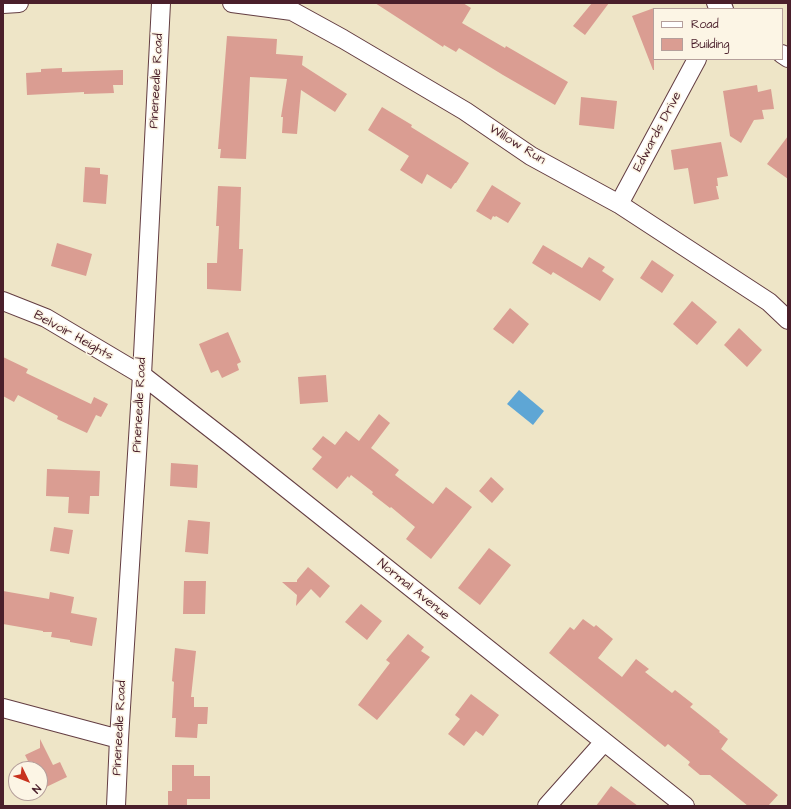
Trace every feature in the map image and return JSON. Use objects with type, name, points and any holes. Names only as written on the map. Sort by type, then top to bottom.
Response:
[{"type":"street","points":[[3,4],[19,3]]},
{"type":"street","name":"Pineneedle Road","points":[[116,806],[142,375],[161,3]]},
{"type":"street","name":"Willow Run","points":[[232,3],[292,11],[343,39],[465,111],[531,156],[620,204],[769,302],[788,320]]},
{"type":"street","name":"Edwards Drive","points":[[620,204],[696,60]]},
{"type":"street","name":"Belvoir Heights","points":[[3,300],[46,318],[142,375]]},
{"type":"street","name":"Normal Avenue","points":[[142,375],[685,806]]},
{"type":"street","points":[[3,708],[119,739]]},
{"type":"street","points":[[547,806],[604,742]]},
{"type":"water","points":[[519,390],[544,411],[533,425],[507,404]]},
{"type":"building","points":[[375,3],[463,3],[471,8],[462,23],[505,48],[506,46],[568,82],[555,105],[459,48],[456,52],[444,45],[443,47]]},
{"type":"building","points":[[592,3],[609,3],[585,35],[573,26]]},
{"type":"building","points":[[653,8],[654,70],[653,70],[632,16]]},
{"type":"building","points":[[227,36],[277,39],[276,54],[303,56],[302,65],[347,94],[335,112],[301,90],[297,134],[282,133],[283,117],[281,117],[287,79],[250,77],[246,159],[220,158],[221,149],[218,149]]},
{"type":"building","points":[[62,68],[62,72],[123,70],[123,85],[113,85],[114,93],[84,94],[84,92],[27,95],[26,73],[41,72],[41,69]]},
{"type":"building","points":[[757,85],[758,92],[771,89],[774,109],[762,110],[764,119],[754,120],[741,143],[730,136],[723,91]]},
{"type":"building","points":[[581,97],[617,101],[614,129],[579,125]]},
{"type":"building","points":[[382,107],[469,163],[451,189],[427,174],[422,184],[400,170],[409,156],[368,130]]},
{"type":"building","points":[[788,136],[788,179],[767,164]]},
{"type":"building","points":[[721,142],[728,176],[717,178],[718,186],[716,186],[719,199],[694,204],[688,168],[674,170],[671,150]]},
{"type":"building","points":[[85,167],[100,168],[100,174],[108,175],[106,204],[83,202]]},
{"type":"building","points":[[492,185],[521,203],[508,223],[496,216],[493,216],[491,220],[476,211]]},
{"type":"building","points":[[218,186],[241,187],[239,249],[243,249],[241,291],[207,289],[207,263],[217,263],[219,226],[216,226]]},
{"type":"building","points":[[57,243],[92,254],[86,276],[51,266]]},
{"type":"building","points":[[543,245],[582,268],[589,257],[605,267],[602,271],[614,279],[600,301],[553,272],[551,275],[532,263]]},
{"type":"building","points":[[652,260],[674,275],[662,293],[640,278]]},
{"type":"building","points":[[692,301],[717,322],[697,345],[673,324]]},
{"type":"building","points":[[510,308],[529,324],[513,344],[493,329]]},
{"type":"building","points":[[739,328],[762,350],[747,367],[724,345]]},
{"type":"building","points":[[228,332],[241,362],[237,364],[239,370],[222,378],[218,370],[211,373],[199,344]]},
{"type":"building","points":[[3,357],[28,369],[26,373],[91,404],[94,397],[108,404],[101,417],[96,415],[87,433],[57,419],[58,416],[18,395],[14,402],[3,396]]},
{"type":"building","points":[[326,375],[328,402],[300,404],[298,377]]},
{"type":"building","points":[[379,414],[390,423],[371,448],[399,470],[395,475],[433,504],[446,487],[472,507],[431,559],[406,539],[415,527],[391,507],[390,508],[372,494],[373,492],[351,475],[349,478],[348,476],[337,489],[312,469],[322,457],[312,449],[323,436],[335,445],[346,431],[359,441]]},
{"type":"building","points":[[171,463],[198,465],[197,488],[170,486]]},
{"type":"building","points":[[47,469],[100,471],[99,496],[90,496],[89,514],[68,513],[69,497],[46,496]]},
{"type":"building","points":[[491,477],[504,489],[492,503],[479,491]]},
{"type":"building","points":[[188,520],[210,522],[208,554],[185,552]]},
{"type":"building","points":[[54,527],[73,530],[69,554],[50,551]]},
{"type":"building","points":[[489,548],[511,565],[480,605],[458,588]]},
{"type":"building","points":[[308,567],[330,586],[320,598],[311,589],[296,606],[297,595],[282,582],[297,582]]},
{"type":"building","points":[[184,581],[206,581],[205,614],[183,614]]},
{"type":"building","points":[[3,591],[49,599],[50,592],[74,597],[71,613],[97,618],[92,646],[51,637],[52,632],[43,632],[3,624]]},
{"type":"building","points":[[361,604],[382,621],[367,640],[345,622]]},
{"type":"building","points":[[583,619],[594,627],[596,625],[613,639],[598,658],[622,677],[636,659],[649,669],[645,672],[672,693],[675,690],[693,704],[690,707],[728,739],[721,749],[778,795],[768,806],[748,806],[710,775],[700,775],[688,765],[690,762],[668,744],[665,747],[549,653],[570,627],[574,630]]},
{"type":"building","points":[[408,634],[424,647],[421,651],[430,657],[377,720],[358,705],[390,663],[386,660]]},
{"type":"building","points":[[175,648],[196,651],[191,697],[194,697],[194,707],[208,707],[207,724],[198,724],[197,738],[175,737],[176,718],[172,718],[174,682],[172,681]]},
{"type":"building","points":[[471,694],[499,715],[483,736],[476,731],[464,746],[448,734],[460,719],[455,715]]},
{"type":"building","points":[[40,739],[53,765],[60,762],[67,777],[48,786],[48,761],[28,761],[25,755],[40,748]]},
{"type":"building","points":[[172,765],[194,765],[194,776],[210,776],[210,799],[187,799],[187,806],[168,806],[168,791],[172,791]]},
{"type":"building","points":[[611,786],[638,806],[596,806]]}]
